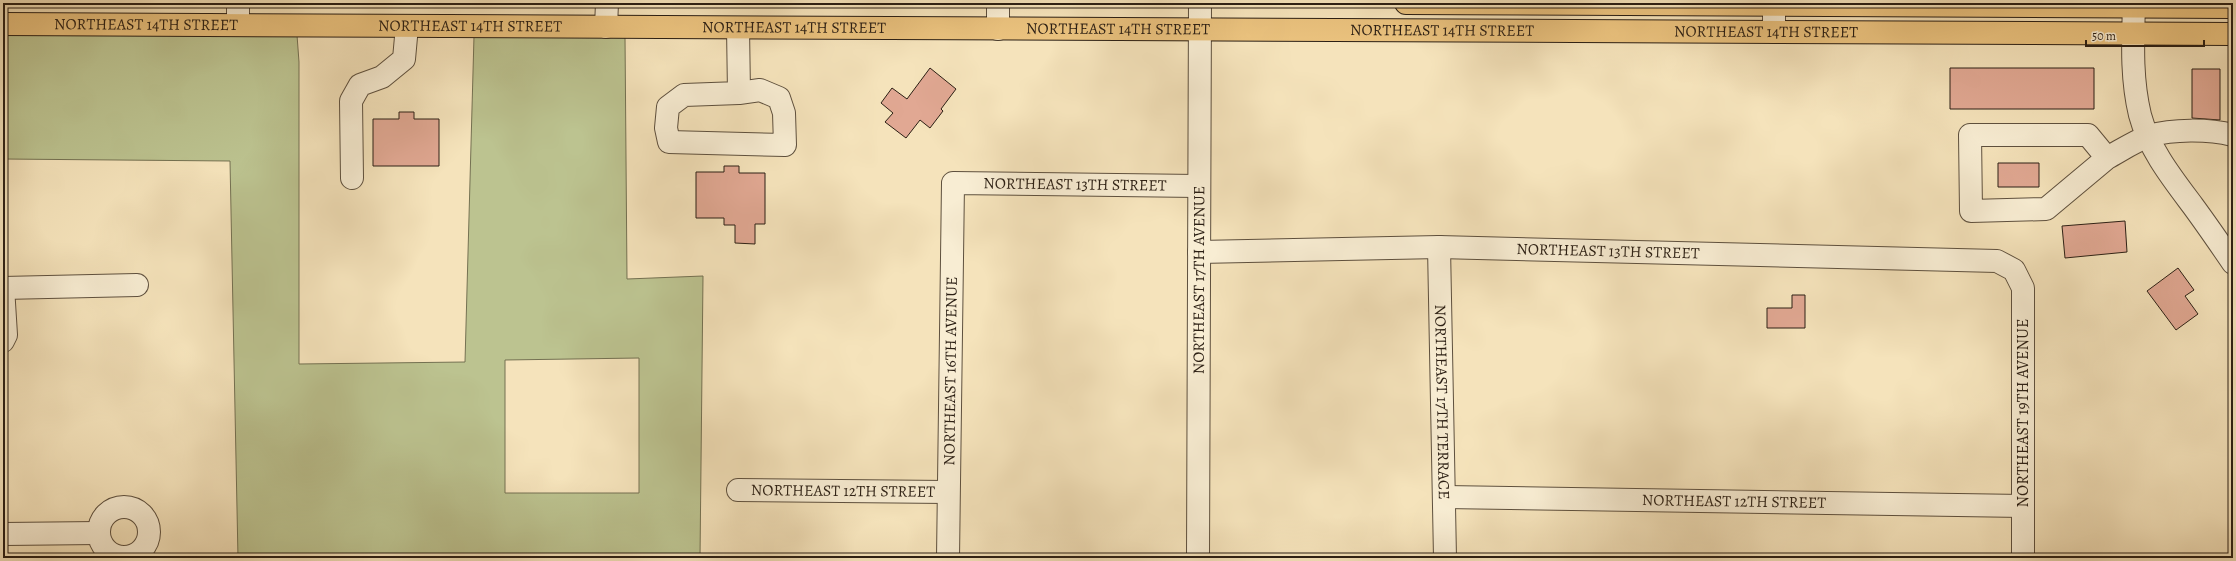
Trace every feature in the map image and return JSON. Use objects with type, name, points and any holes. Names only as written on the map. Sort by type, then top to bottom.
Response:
[{"type":"main road","name":"NORTHEAST 14TH STREET","points":[[1406,3],[2134,5],[2233,7]]},
{"type":"main road","name":"NORTHEAST 14TH STREET","points":[[3,24],[2233,34]]},
{"type":"street","points":[[238,3],[238,25]]},
{"type":"street","points":[[606,27],[607,3]]},
{"type":"street","points":[[998,3],[998,29]]},
{"type":"street","name":"NORTHEAST 17TH AVENUE","points":[[1198,558],[1198,186],[1200,3]]},
{"type":"street","points":[[1774,4],[1774,32]]},
{"type":"street","points":[[2134,5],[2132,62],[2141,116],[2149,136],[2174,180],[2233,263]]},
{"type":"street","points":[[352,178],[351,101],[360,85],[382,77],[404,59],[407,26]]},
{"type":"street","points":[[738,28],[739,93]]},
{"type":"street","points":[[760,90],[779,98],[784,113],[785,145],[669,142],[666,128],[668,106],[684,94],[739,93],[760,90]]},
{"type":"street","points":[[2107,158],[2088,135],[1970,135],[1971,211],[2046,209],[2107,158],[2149,136],[2177,132],[2223,132],[2233,135]]},
{"type":"street","name":"NORTHEAST 13TH STREET","points":[[953,183],[1198,186]]},
{"type":"street","name":"NORTHEAST 16TH AVENUE","points":[[948,558],[947,492],[953,183]]},
{"type":"street","name":"NORTHEAST 13TH STREET","points":[[1199,252],[1439,247],[1997,261],[2014,270]]},
{"type":"street","name":"NORTHEAST 17TH TERRACE","points":[[1439,247],[1445,558]]},
{"type":"street","name":"NORTHEAST 19TH AVENUE","points":[[2014,270],[2023,288],[2023,558]]},
{"type":"street","points":[[3,341],[6,335],[3,288],[136,285]]},
{"type":"street","name":"NORTHEAST 12TH STREET","points":[[738,490],[947,492]]},
{"type":"street","name":"NORTHEAST 12TH STREET","points":[[1445,497],[2023,506]]},
{"type":"street","points":[[3,534],[99,533]]},
{"type":"green space","points":[[3,33],[297,35],[299,62],[299,364],[465,362],[474,36],[625,36],[627,279],[703,276],[700,558],[238,558],[230,161],[3,159]],"holes":[[[639,358],[639,493],[505,493],[505,360]]]},
{"type":"building","points":[[930,68],[956,89],[941,109],[943,111],[930,128],[920,120],[906,138],[885,122],[893,113],[881,103],[892,88],[907,99]]},
{"type":"building","points":[[1950,68],[2094,68],[2094,109],[1950,109]]},
{"type":"building","points":[[2192,69],[2220,69],[2220,120],[2192,118]]},
{"type":"building","points":[[399,112],[414,112],[414,119],[439,119],[439,166],[373,166],[373,119],[399,119]]},
{"type":"building","points":[[1998,163],[2039,163],[2039,187],[1998,187]]},
{"type":"building","points":[[724,166],[739,166],[739,173],[765,173],[765,224],[755,224],[755,244],[735,243],[735,225],[724,225],[724,218],[696,218],[696,172],[724,172]]},
{"type":"building","points":[[2125,221],[2127,252],[2065,258],[2062,226]]},
{"type":"building","points":[[2178,268],[2194,290],[2185,296],[2198,314],[2176,330],[2147,291]]},
{"type":"building","points":[[1792,295],[1805,295],[1805,328],[1767,328],[1767,308],[1792,308]]}]
